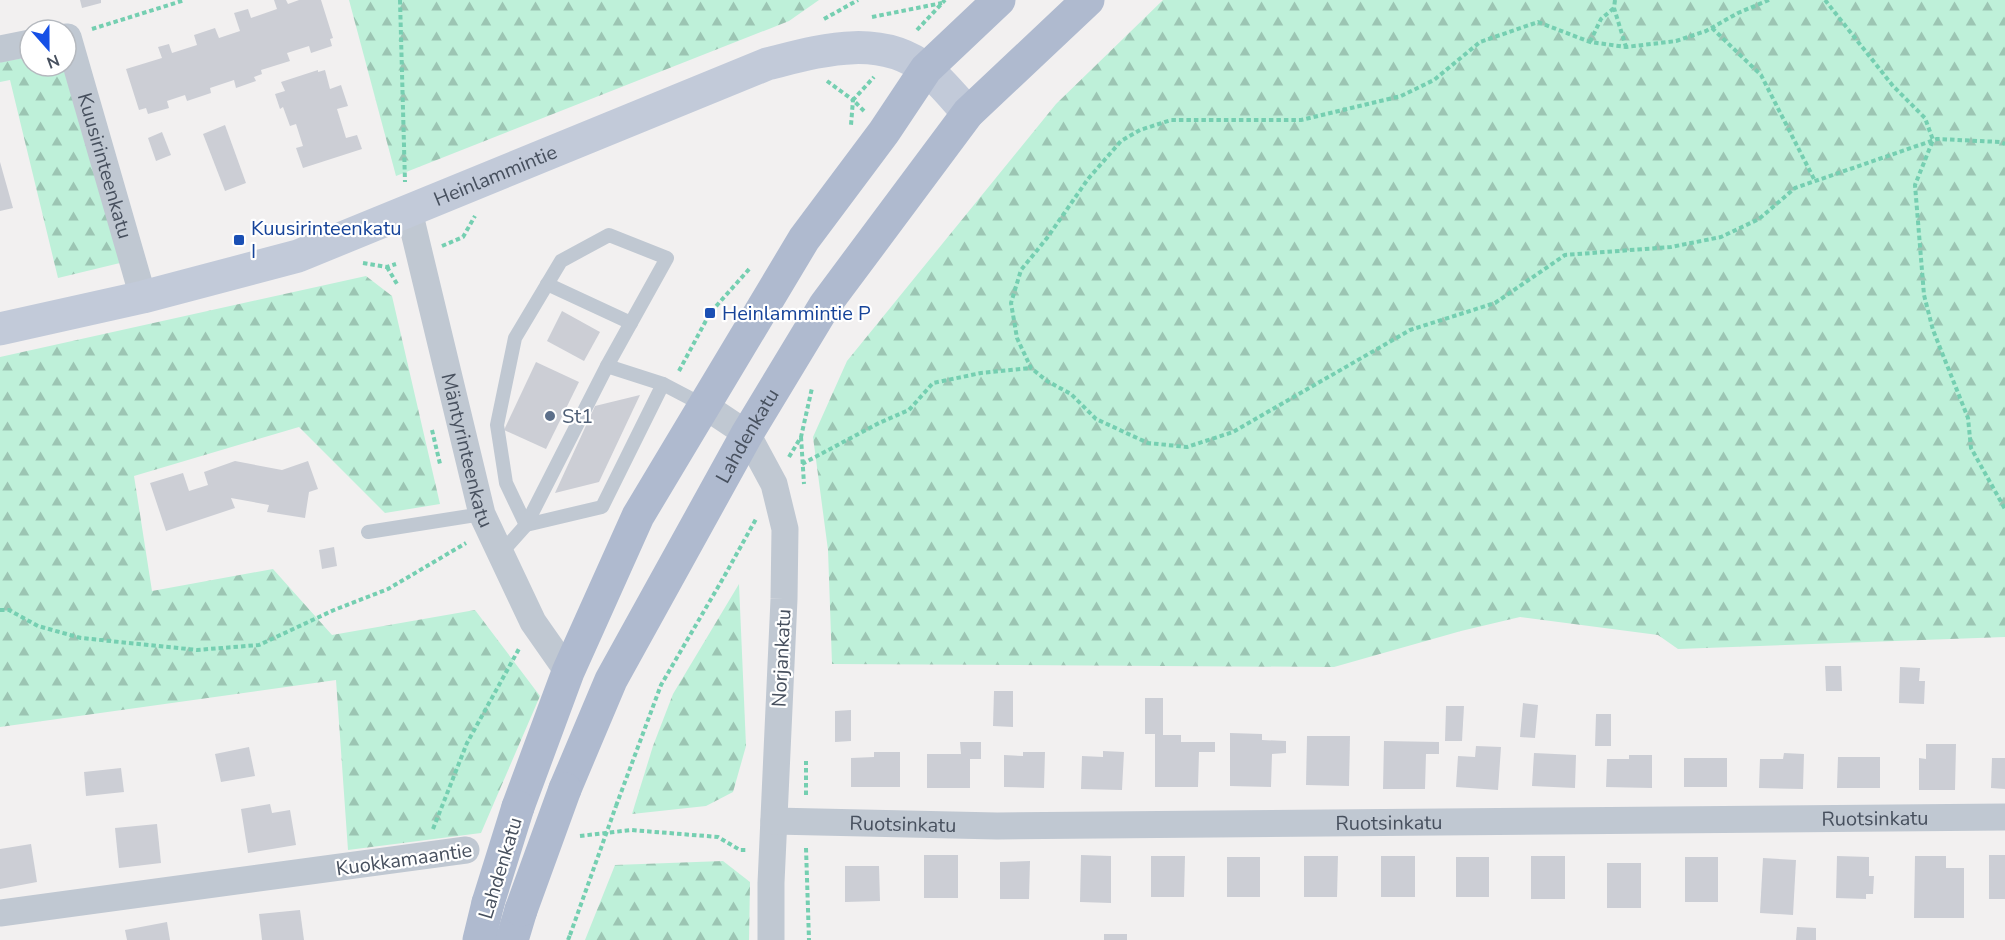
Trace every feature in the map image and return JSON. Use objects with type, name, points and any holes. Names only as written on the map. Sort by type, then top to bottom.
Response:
[{"type":"main road","name":"Lahdenkatu","points":[[479,940],[518,807],[568,672],[638,516],[804,239],[884,132],[926,69],[999,0]]},
{"type":"main road","name":"Lahdenkatu","points":[[517,925],[565,789],[611,680],[747,434],[825,305],[969,113],[1088,0]]},
{"type":"street","points":[[0,49],[18,45]]},
{"type":"street","name":"Heinlammintie","points":[[0,330],[143,297],[298,256],[767,64],[827,49],[864,47],[896,53],[926,69],[969,113]]},
{"type":"street","name":"Kuusirinteenkatu","points":[[78,75],[143,297]]},
{"type":"street","name":"Mäntyrinteenkatu","points":[[409,211],[486,521],[533,622],[568,672]]},
{"type":"street","name":"Norjankatu","points":[[705,406],[747,434],[774,484],[785,529],[771,883],[771,940]]},
{"type":"street","name":"Ruotsinkatu","points":[[774,822],[997,826],[2005,818]]},
{"type":"street","name":"Kuokkamaantie","points":[[0,913],[466,850]]},
{"type":"lane","points":[[501,553],[526,525],[607,366],[667,258],[609,235],[561,261],[515,338],[497,425],[506,483],[526,525]]},
{"type":"lane","points":[[547,284],[631,323]]},
{"type":"lane","points":[[607,366],[666,386],[705,406]]},
{"type":"lane","points":[[526,525],[602,507],[666,386]]},
{"type":"lane","points":[[368,532],[486,521]]},
{"type":"path","points":[[78,34],[185,0]]},
{"type":"path","points":[[399,0],[405,190],[409,211]]},
{"type":"path","points":[[816,24],[858,0]]},
{"type":"path","points":[[1615,0],[1614,8],[1626,47]]},
{"type":"path","points":[[1769,0],[1712,28],[1676,41],[1626,47],[1590,42],[1538,22],[1479,42],[1434,80],[1401,96],[1300,120],[1171,120],[1140,130],[1121,141],[1088,179],[1047,238],[1021,270],[1011,303],[1017,338],[1031,368],[1047,381],[1071,394],[1096,419],[1148,443],[1187,447],[1233,432],[1410,330],[1495,303],[1565,255],[1671,247],[1721,237],[1759,219],[1795,188],[1933,140],[2005,144]]},
{"type":"path","points":[[1825,0],[1893,86],[1925,118],[1933,140],[1915,185],[1924,295],[1933,330],[1968,418],[1971,448],[2005,509]]},
{"type":"path","points":[[1590,42],[1601,19],[1614,8]]},
{"type":"path","points":[[1712,28],[1761,75],[1815,181]]},
{"type":"path","points":[[666,386],[710,313]]},
{"type":"path","points":[[802,464],[879,423],[909,410],[933,383],[981,373],[1031,368]]},
{"type":"path","points":[[569,937],[661,685],[801,437],[814,378]]},
{"type":"path","points":[[0,610],[9,610],[38,626],[81,638],[197,650],[259,645],[334,610],[388,590],[486,521]]},
{"type":"path","points":[[423,856],[467,743],[533,622]]},
{"type":"path","points":[[572,837],[631,830],[718,837],[740,850],[806,851]]},
{"type":"green space","points":[[349,0],[819,0],[789,21],[396,176]]},
{"type":"green space","points":[[1163,0],[2005,0],[2005,637],[1678,649],[1658,635],[1520,617],[1334,667],[832,664],[828,550],[813,437],[847,361],[1056,104]]},
{"type":"green space","points":[[18,59],[18,78],[66,78],[120,263],[58,278],[10,80],[0,82],[0,62]]},
{"type":"green space","points":[[366,276],[392,296],[440,504],[385,513],[299,427],[134,476],[152,591],[273,569],[332,635],[475,610],[540,696],[481,833],[348,850],[336,680],[0,727],[0,357]]},
{"type":"green space","points":[[739,584],[746,746],[733,792],[706,806],[632,814],[653,746],[673,694]]},
{"type":"green space","points":[[723,861],[750,882],[749,940],[585,940],[615,865]]},
{"type":"building","points":[[80,0],[101,0],[101,3],[82,8]]},
{"type":"building","points":[[274,0],[286,0],[288,4],[299,0],[321,0],[333,38],[330,39],[332,46],[311,53],[309,46],[287,53],[290,61],[261,70],[262,74],[254,77],[256,81],[236,88],[234,80],[210,88],[211,93],[187,101],[185,95],[167,101],[169,108],[148,114],[146,108],[139,110],[126,69],[162,58],[158,47],[169,44],[172,53],[197,45],[194,35],[215,28],[219,38],[240,31],[234,13],[248,9],[251,18],[277,9]]},
{"type":"building","points":[[318,70],[318,72],[325,70],[330,89],[341,85],[348,106],[337,109],[346,138],[357,135],[362,149],[303,168],[296,148],[303,146],[296,124],[290,126],[283,107],[280,109],[275,94],[285,91],[281,82]]},
{"type":"building","points":[[225,125],[246,183],[225,191],[203,134]]},
{"type":"building","points":[[162,132],[171,155],[156,161],[148,138]]},
{"type":"building","points":[[0,162],[13,208],[0,211]]},
{"type":"building","points":[[562,311],[600,332],[584,361],[547,341]]},
{"type":"building","points":[[536,362],[579,382],[546,449],[504,430]]},
{"type":"building","points":[[640,395],[599,482],[555,493],[595,406]]},
{"type":"building","points":[[235,461],[282,470],[308,461],[318,489],[309,492],[305,518],[267,512],[269,505],[231,498],[235,508],[166,531],[150,483],[183,473],[189,491],[208,485],[204,472]]},
{"type":"building","points":[[334,547],[337,566],[322,569],[319,550]]},
{"type":"building","points":[[1825,666],[1841,666],[1842,691],[1826,691]]},
{"type":"building","points":[[1900,667],[1920,668],[1919,681],[1925,681],[1924,704],[1899,703]]},
{"type":"building","points":[[994,691],[1013,691],[1013,727],[993,726]]},
{"type":"building","points":[[1145,698],[1163,698],[1163,735],[1181,735],[1181,742],[1215,742],[1215,752],[1199,752],[1198,787],[1155,787],[1155,734],[1145,734]]},
{"type":"building","points":[[1523,703],[1538,705],[1535,738],[1520,737]]},
{"type":"building","points":[[1446,706],[1464,706],[1462,741],[1445,741]]},
{"type":"building","points":[[851,710],[851,741],[835,742],[835,711]]},
{"type":"building","points":[[1596,714],[1611,714],[1611,746],[1595,746]]},
{"type":"building","points":[[1230,733],[1262,734],[1262,740],[1286,741],[1286,753],[1272,754],[1271,787],[1230,786]]},
{"type":"building","points":[[1307,736],[1350,736],[1349,786],[1306,785]]},
{"type":"building","points":[[1384,741],[1439,742],[1439,754],[1426,754],[1425,789],[1383,789]]},
{"type":"building","points":[[960,742],[981,742],[981,759],[970,759],[970,788],[927,788],[927,754],[961,754]]},
{"type":"building","points":[[1926,744],[1956,744],[1955,790],[1919,790],[1919,758],[1926,759]]},
{"type":"building","points":[[1476,746],[1501,747],[1498,790],[1456,787],[1458,756],[1475,757]]},
{"type":"building","points":[[249,747],[255,776],[221,782],[215,754]]},
{"type":"building","points":[[1103,751],[1124,752],[1122,790],[1081,789],[1082,756],[1103,757]]},
{"type":"building","points":[[874,752],[900,752],[900,787],[851,787],[851,758],[874,757]]},
{"type":"building","points":[[1023,752],[1045,752],[1044,788],[1004,787],[1004,755],[1023,756]]},
{"type":"building","points":[[1534,753],[1576,755],[1575,788],[1532,786]]},
{"type":"building","points":[[1784,753],[1804,754],[1803,789],[1759,788],[1760,759],[1783,759]]},
{"type":"building","points":[[1629,755],[1652,755],[1652,788],[1606,787],[1607,759],[1629,759]]},
{"type":"building","points":[[1838,757],[1880,757],[1880,788],[1837,788]]},
{"type":"building","points":[[1684,758],[1727,758],[1727,787],[1684,787]]},
{"type":"building","points":[[1992,758],[2005,758],[2005,789],[1991,788]]},
{"type":"building","points":[[121,768],[124,792],[86,796],[84,772]]},
{"type":"building","points":[[270,804],[272,813],[290,810],[296,845],[248,853],[241,809]]},
{"type":"building","points":[[157,824],[161,863],[119,868],[115,828]]},
{"type":"building","points":[[31,844],[37,882],[0,889],[0,849]]},
{"type":"building","points":[[924,855],[958,855],[958,898],[924,898]]},
{"type":"building","points":[[1081,855],[1111,856],[1111,903],[1080,902]]},
{"type":"building","points":[[1989,855],[2005,855],[2005,899],[1989,899]]},
{"type":"building","points":[[1151,856],[1185,856],[1184,897],[1151,897]]},
{"type":"building","points":[[1304,856],[1338,856],[1337,897],[1304,897]]},
{"type":"building","points":[[1381,856],[1415,856],[1415,897],[1381,897]]},
{"type":"building","points":[[1531,856],[1565,856],[1565,899],[1531,899]]},
{"type":"building","points":[[1837,856],[1869,857],[1869,876],[1874,876],[1873,894],[1866,894],[1866,899],[1836,898]]},
{"type":"building","points":[[1915,856],[1946,856],[1946,868],[1964,868],[1964,918],[1914,918]]},
{"type":"building","points":[[1227,857],[1260,857],[1260,897],[1227,897]]},
{"type":"building","points":[[1456,857],[1489,857],[1489,897],[1456,897]]},
{"type":"building","points":[[1685,857],[1718,857],[1718,902],[1685,902]]},
{"type":"building","points":[[1763,858],[1796,860],[1793,915],[1760,913]]},
{"type":"building","points":[[1030,861],[1029,899],[1000,899],[1000,862]]},
{"type":"building","points":[[1607,863],[1641,863],[1641,908],[1607,908]]},
{"type":"building","points":[[845,866],[879,866],[880,901],[845,902]]},
{"type":"building","points":[[300,910],[304,940],[262,940],[259,914]]},
{"type":"building","points":[[167,922],[170,940],[127,940],[125,930]]},
{"type":"building","points":[[1797,927],[1816,928],[1816,940],[1796,940]]},
{"type":"building","points":[[1104,934],[1127,934],[1127,940],[1104,940]]},
{"type":"place","name":"Kuusirinteenkatu I","points":[[239,240]]},
{"type":"place","name":"Heinlammintie P","points":[[710,313]]},
{"type":"place","name":"St1","points":[[550,416]]}]
